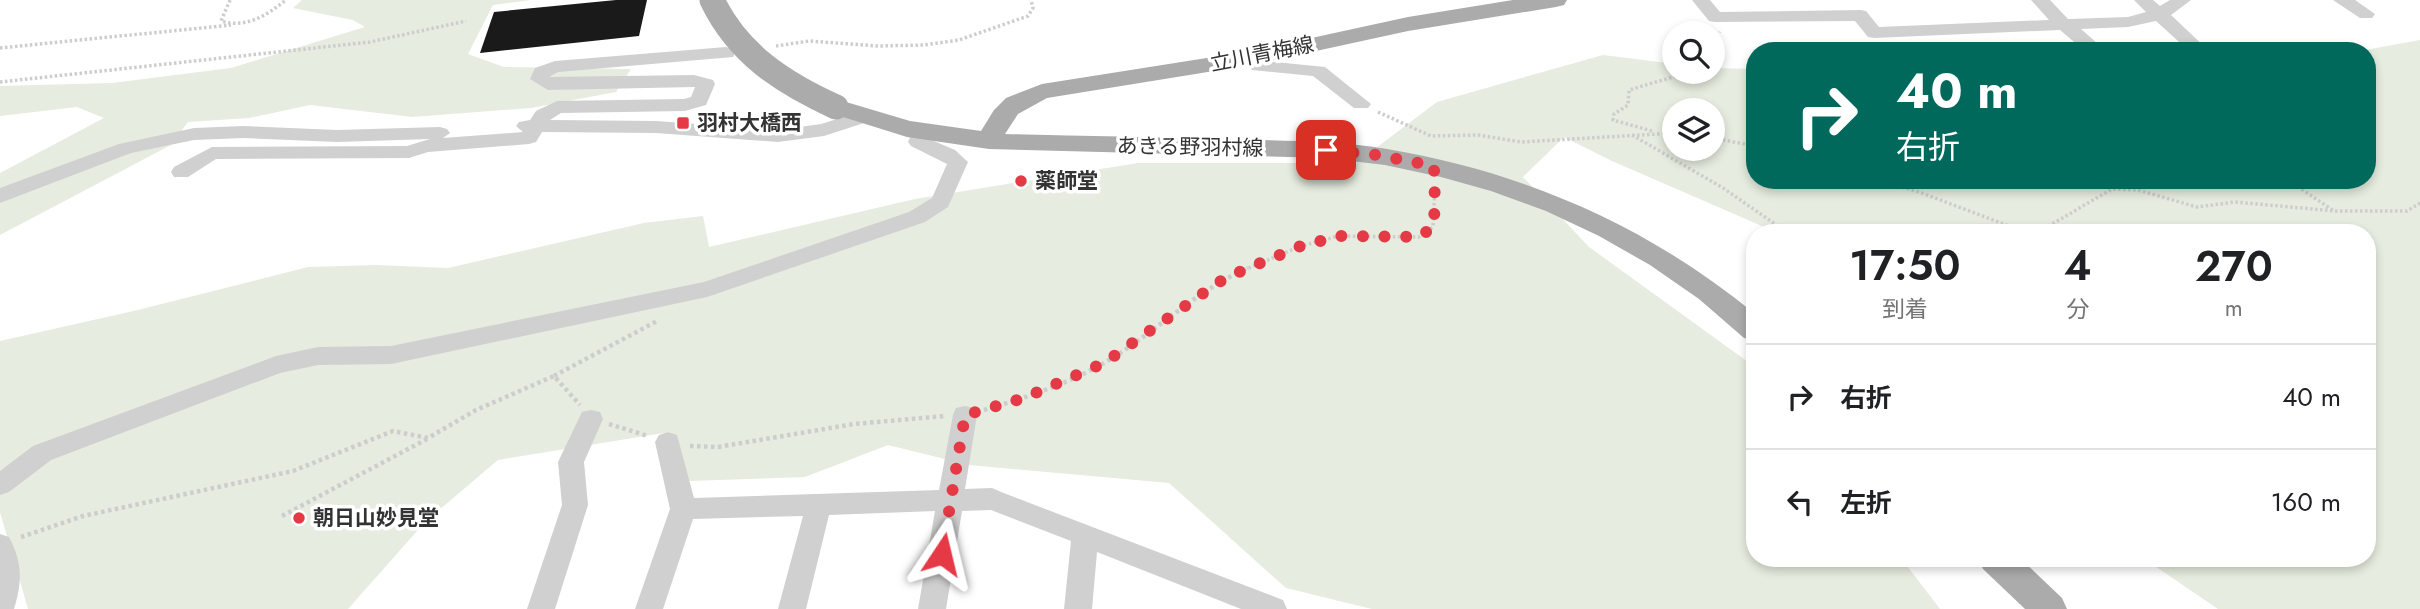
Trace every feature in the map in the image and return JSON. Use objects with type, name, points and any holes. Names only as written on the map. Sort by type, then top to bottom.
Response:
[{"type":"main road","name":"あきる野羽村線","points":[[712,0],[724,25],[748,54],[782,80],[836,107],[863,117],[922,132],[989,141],[1042,145],[1326,150],[1377,155],[1434,166],[1518,190],[1606,227],[1687,275],[1746,323]]},
{"type":"main road","name":"立川青梅線","points":[[989,141],[1004,113],[1036,93],[1251,58],[1408,24],[1556,0]]},
{"type":"main road","points":[[2005,567],[2049,609]]},
{"type":"street","points":[[1701,0],[1715,17],[1860,15],[1874,33],[2128,22],[2159,15],[2182,0]]},
{"type":"street","points":[[2040,0],[2064,25],[2086,42]]},
{"type":"street","points":[[2143,0],[2190,42]]},
{"type":"street","points":[[2342,0],[2366,14]]},
{"type":"street","points":[[181,172],[212,153],[409,152],[425,146],[529,138],[543,115],[557,107],[685,105],[699,101],[706,84],[695,81],[548,84],[539,79],[542,72],[555,67],[726,53]]},
{"type":"street","points":[[1251,58],[1259,66],[1318,71],[1361,104]]},
{"type":"street","points":[[0,196],[126,148],[194,134],[243,132],[385,135],[538,126],[656,127],[778,136],[824,130],[863,117]]},
{"type":"street","points":[[0,485],[42,453],[275,365],[318,356],[391,355],[707,289],[917,217],[941,202],[958,162],[948,154],[918,142],[922,132]]},
{"type":"street","points":[[932,609],[965,415]]},
{"type":"street","points":[[541,609],[575,505],[571,462],[591,419]]},
{"type":"street","points":[[649,609],[683,509],[668,442]]},
{"type":"street","points":[[683,509],[992,499],[1085,535],[1219,598],[1273,609]]},
{"type":"street","points":[[792,609],[819,504]]},
{"type":"street","points":[[1078,609],[1085,535]]},
{"type":"street","points":[[0,609],[8,582],[6,542]]},
{"type":"path","points":[[230,0],[220,21],[232,25]]},
{"type":"path","points":[[0,48],[232,25],[262,17],[286,0]]},
{"type":"path","points":[[774,46],[810,41],[878,46],[923,45],[959,40],[1028,16],[1033,8],[1031,0]]},
{"type":"path","points":[[0,82],[370,42],[466,22]]},
{"type":"path","points":[[1660,133],[1613,120],[1614,114],[1628,106],[1629,90],[1662,80]]},
{"type":"path","points":[[1361,104],[1431,136],[1478,135],[1521,142],[1660,133]]},
{"type":"path","points":[[1632,135],[1661,155],[1723,188],[1775,224]]},
{"type":"path","points":[[1725,140],[1746,144]]},
{"type":"path","points":[[554,376],[591,419],[668,442],[707,449],[763,438],[910,417],[965,415],[1024,398],[1104,363],[1225,278],[1301,246],[1339,236],[1419,237],[1433,227],[1434,166]]},
{"type":"path","points":[[1909,189],[2004,224]]},
{"type":"path","points":[[2054,224],[2112,189],[2138,190],[2197,207],[2235,202],[2335,211],[2407,211],[2420,203]]},
{"type":"path","points":[[2302,189],[2335,211]]},
{"type":"path","points":[[282,516],[476,410],[554,376],[660,319]]},
{"type":"path","points":[[6,542],[83,516],[293,471],[393,430],[428,438]]},
{"type":"shaded area","points":[[302,0],[531,0],[493,5],[468,54],[504,67],[631,69],[616,92],[531,108],[412,117],[310,105],[249,118],[188,122],[171,145],[0,235],[0,173],[104,118],[77,107],[0,116],[0,86],[112,83],[231,68],[365,27],[353,20],[293,8]]},
{"type":"shaded area","points":[[2420,40],[2420,609],[2218,609],[2156,567],[2376,567],[2376,224],[1757,224],[1612,161],[1564,137],[1523,177],[1589,247],[1746,360],[1746,567],[1908,567],[1940,609],[1372,609],[1286,588],[1169,483],[969,465],[888,445],[805,477],[688,481],[670,432],[498,460],[425,522],[348,609],[28,609],[0,512],[0,341],[308,267],[376,265],[448,268],[644,223],[703,216],[709,247],[915,199],[1138,163],[1356,163],[1437,102],[1603,55],[1662,62],[1662,84],[1725,84],[1725,68],[1746,69],[1746,189],[2376,189],[2376,48]]},
{"type":"building","points":[[616,0],[647,0],[639,36],[480,53],[494,12]]},
{"type":"place","name":"羽村大橋西","points":[[683,123]]},
{"type":"place","name":"薬師堂","points":[[1021,181]]},
{"type":"place","name":"朝日山妙見堂","points":[[299,518]]},
{"type":"route","points":[[942,554],[965,415],[1024,398],[1104,363],[1160,321],[1225,278],[1301,246],[1339,236],[1419,237],[1433,227],[1434,166],[1377,155],[1326,150]]}]
